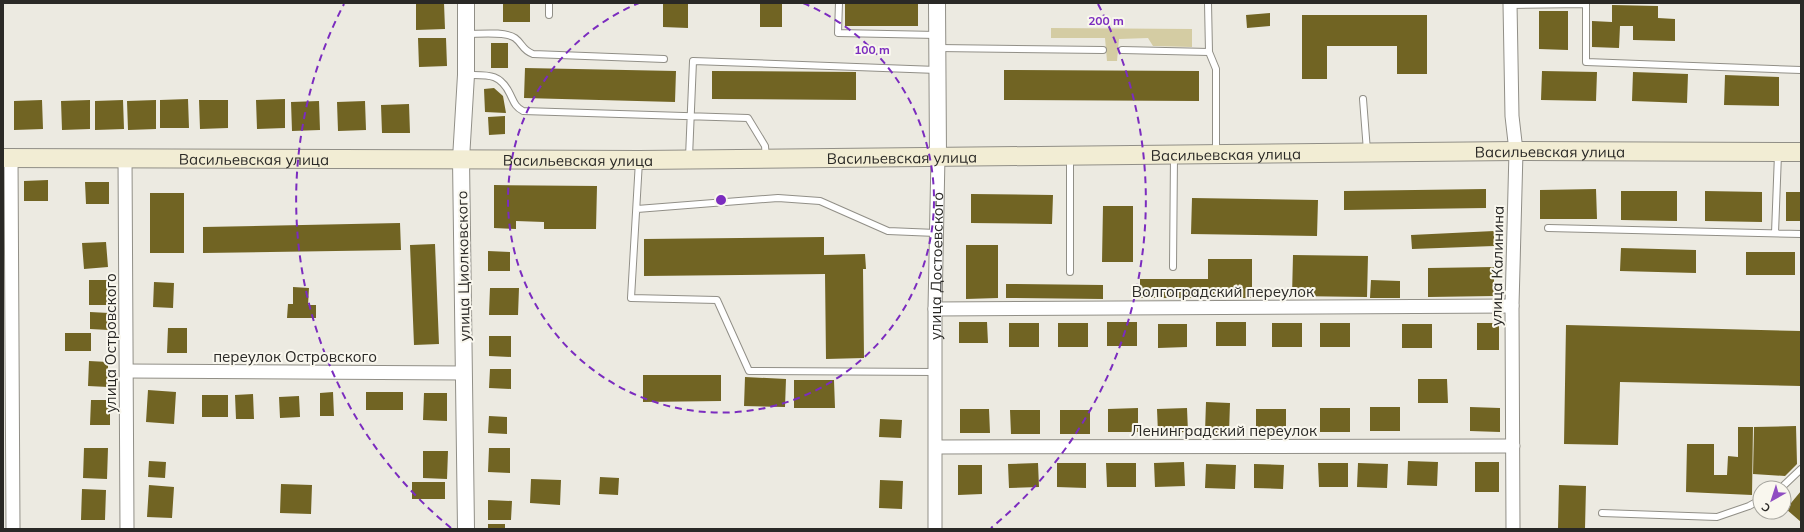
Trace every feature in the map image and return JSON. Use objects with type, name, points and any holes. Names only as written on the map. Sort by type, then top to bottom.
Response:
[{"type":"main road","name":"Васильевская улица","points":[[7,158],[125,157],[688,160],[1174,154],[1801,152]]},
{"type":"street","name":"улица Циолковского","points":[[466,3],[466,75],[461,159],[466,529]]},
{"type":"street","name":"улица Достоевского","points":[[935,529],[935,308],[938,156],[937,3]]},
{"type":"street","name":"улица Калинина","points":[[1510,4],[1512,120],[1516,152],[1512,306],[1513,529]]},
{"type":"street","name":"улица Островского","points":[[125,157],[127,529]]},
{"type":"street","points":[[7,158],[13,529]]},
{"type":"street","name":"Волгоградский переулок","points":[[935,308],[1512,306]]},
{"type":"street","name":"переулок Островского","points":[[127,371],[464,373]]},
{"type":"street","name":"Ленинградский переулок","points":[[936,447],[1513,446]]},
{"type":"lane","points":[[549,3],[549,15]]},
{"type":"lane","points":[[839,3],[838,33],[937,42],[1103,50]]},
{"type":"lane","points":[[1208,3],[1209,52],[1216,70],[1216,154]]},
{"type":"lane","points":[[1510,4],[1586,3],[1586,62],[1801,70]]},
{"type":"lane","points":[[466,34],[509,34],[516,38],[527,52],[533,54],[664,59]]},
{"type":"lane","points":[[1122,50],[1209,52]]},
{"type":"lane","points":[[688,160],[693,61],[937,70]]},
{"type":"lane","points":[[466,75],[492,75],[502,81],[515,107],[523,111],[748,118],[765,146],[766,158]]},
{"type":"lane","points":[[1364,99],[1367,153]]},
{"type":"lane","points":[[1775,233],[1778,152]]},
{"type":"lane","points":[[1173,267],[1174,154]]},
{"type":"lane","points":[[1070,155],[1070,272]]},
{"type":"lane","points":[[639,160],[631,298],[717,300],[749,371],[935,372]]},
{"type":"lane","points":[[637,209],[778,198],[820,201],[888,231],[936,233]]},
{"type":"lane","points":[[1548,228],[1801,234]]},
{"type":"lane","points":[[1789,480],[1801,469]]},
{"type":"lane","points":[[1602,513],[1717,517],[1752,504]]},
{"type":"shaded area","points":[[1051,28],[1192,29],[1192,47],[1153,46],[1148,38],[1119,39],[1117,61],[1107,61],[1105,38],[1051,38]]},
{"type":"building","points":[[416,3],[444,3],[445,29],[416,30]]},
{"type":"building","points":[[503,3],[530,3],[530,22],[503,22]]},
{"type":"building","points":[[663,3],[688,3],[688,28],[663,27]]},
{"type":"building","points":[[760,3],[782,3],[782,27],[760,27]]},
{"type":"building","points":[[845,3],[918,3],[918,26],[845,26]]},
{"type":"building","points":[[1612,5],[1658,6],[1658,18],[1675,19],[1675,41],[1633,40],[1633,26],[1620,26],[1619,48],[1592,47],[1592,21],[1612,22]]},
{"type":"building","points":[[1539,11],[1568,11],[1568,50],[1539,49]]},
{"type":"building","points":[[1270,13],[1270,26],[1247,28],[1246,15]]},
{"type":"building","points":[[1302,15],[1427,15],[1427,74],[1397,74],[1397,46],[1327,46],[1327,79],[1302,79]]},
{"type":"building","points":[[418,38],[446,38],[447,66],[419,67]]},
{"type":"building","points":[[491,43],[508,43],[508,68],[491,68]]},
{"type":"building","points":[[525,68],[676,71],[675,102],[524,98]]},
{"type":"building","points":[[1004,70],[1199,71],[1199,101],[1004,100]]},
{"type":"building","points":[[712,71],[856,72],[856,100],[712,99]]},
{"type":"building","points":[[1542,71],[1597,72],[1596,101],[1541,100]]},
{"type":"building","points":[[1633,72],[1688,74],[1687,103],[1632,101]]},
{"type":"building","points":[[1725,75],[1779,77],[1779,106],[1724,105]]},
{"type":"building","points":[[494,88],[503,96],[506,113],[485,112],[484,89]]},
{"type":"building","points":[[188,99],[189,128],[160,128],[160,100]]},
{"type":"building","points":[[285,99],[285,128],[257,129],[256,100]]},
{"type":"building","points":[[42,100],[43,129],[14,130],[14,101]]},
{"type":"building","points":[[90,100],[90,129],[62,130],[61,101]]},
{"type":"building","points":[[123,100],[124,129],[95,130],[95,101]]},
{"type":"building","points":[[156,100],[156,129],[128,130],[127,101]]},
{"type":"building","points":[[199,100],[228,100],[228,128],[200,129]]},
{"type":"building","points":[[319,101],[320,130],[292,131],[291,102]]},
{"type":"building","points":[[365,101],[366,130],[338,131],[337,102]]},
{"type":"building","points":[[409,104],[410,133],[382,133],[381,105]]},
{"type":"building","points":[[505,116],[505,134],[489,135],[488,117]]},
{"type":"building","points":[[48,180],[48,201],[24,201],[24,181]]},
{"type":"building","points":[[85,182],[109,182],[109,204],[86,204]]},
{"type":"building","points":[[494,185],[597,186],[596,229],[544,229],[544,222],[516,221],[516,229],[494,228]]},
{"type":"building","points":[[1486,189],[1486,208],[1344,210],[1344,191]]},
{"type":"building","points":[[1596,189],[1597,219],[1540,219],[1540,190]]},
{"type":"building","points":[[1621,191],[1677,191],[1677,221],[1621,220]]},
{"type":"building","points":[[1705,191],[1762,192],[1762,222],[1705,221]]},
{"type":"building","points":[[1786,192],[1801,192],[1801,221],[1786,221]]},
{"type":"building","points":[[150,193],[184,193],[184,253],[150,253]]},
{"type":"building","points":[[971,194],[1053,195],[1052,224],[971,223]]},
{"type":"building","points":[[1192,198],[1318,200],[1317,236],[1191,234]]},
{"type":"building","points":[[1103,206],[1133,206],[1133,262],[1102,262]]},
{"type":"building","points":[[400,223],[401,250],[203,253],[203,227]]},
{"type":"building","points":[[1494,231],[1494,246],[1412,249],[1411,235]]},
{"type":"building","points":[[824,237],[824,255],[865,254],[866,269],[863,269],[864,358],[826,359],[825,274],[644,276],[644,239]]},
{"type":"building","points":[[106,242],[108,267],[84,269],[82,243]]},
{"type":"building","points":[[435,244],[439,344],[414,345],[410,245]]},
{"type":"building","points":[[966,245],[998,245],[998,298],[966,299]]},
{"type":"building","points":[[1621,248],[1696,250],[1696,273],[1620,271]]},
{"type":"building","points":[[488,251],[510,252],[510,271],[488,271]]},
{"type":"building","points":[[1746,252],[1795,252],[1795,275],[1746,275]]},
{"type":"building","points":[[1293,255],[1368,256],[1367,297],[1292,296]]},
{"type":"building","points":[[1208,259],[1252,259],[1252,298],[1140,298],[1140,279],[1208,279]]},
{"type":"building","points":[[1494,267],[1494,296],[1428,297],[1428,268]]},
{"type":"building","points":[[89,280],[109,280],[109,305],[89,305]]},
{"type":"building","points":[[1371,280],[1400,281],[1400,298],[1370,298]]},
{"type":"building","points":[[154,282],[174,283],[173,308],[153,307]]},
{"type":"building","points":[[1006,284],[1103,285],[1103,299],[1006,298]]},
{"type":"building","points":[[293,287],[309,288],[308,305],[316,305],[316,318],[287,318],[288,304],[293,304]]},
{"type":"building","points":[[490,288],[519,288],[518,315],[489,315]]},
{"type":"building","points":[[90,312],[109,313],[109,330],[90,329]]},
{"type":"building","points":[[959,322],[987,322],[988,343],[959,343]]},
{"type":"building","points":[[1107,322],[1137,322],[1137,346],[1107,346]]},
{"type":"building","points":[[1216,322],[1246,322],[1246,346],[1216,346]]},
{"type":"building","points":[[1009,323],[1039,323],[1039,347],[1009,347]]},
{"type":"building","points":[[1058,323],[1088,323],[1088,347],[1058,347]]},
{"type":"building","points":[[1272,323],[1302,323],[1302,347],[1272,347]]},
{"type":"building","points":[[1320,323],[1350,323],[1350,347],[1320,347]]},
{"type":"building","points":[[1477,323],[1499,323],[1499,350],[1477,350]]},
{"type":"building","points":[[1158,324],[1187,324],[1187,347],[1158,348]]},
{"type":"building","points":[[1402,324],[1432,324],[1432,348],[1402,348]]},
{"type":"building","points":[[1566,325],[1801,331],[1801,386],[1620,382],[1618,445],[1564,444]]},
{"type":"building","points":[[168,328],[187,328],[187,353],[167,353]]},
{"type":"building","points":[[65,333],[91,333],[91,351],[65,351]]},
{"type":"building","points":[[489,336],[511,336],[511,357],[489,356]]},
{"type":"building","points":[[89,361],[108,362],[108,387],[88,386]]},
{"type":"building","points":[[490,369],[511,369],[511,389],[489,388]]},
{"type":"building","points":[[643,375],[721,375],[721,401],[643,402]]},
{"type":"building","points":[[745,377],[786,379],[785,407],[744,406]]},
{"type":"building","points":[[1418,379],[1447,379],[1448,403],[1418,403]]},
{"type":"building","points":[[794,380],[834,380],[835,408],[794,408]]},
{"type":"building","points":[[148,390],[176,392],[174,424],[146,422]]},
{"type":"building","points":[[333,392],[334,416],[320,416],[320,393]]},
{"type":"building","points":[[366,392],[403,392],[403,410],[366,410]]},
{"type":"building","points":[[424,393],[447,393],[447,421],[423,420]]},
{"type":"building","points":[[253,394],[254,419],[236,419],[235,395]]},
{"type":"building","points":[[202,395],[228,395],[228,417],[202,417]]},
{"type":"building","points":[[299,396],[300,417],[280,418],[279,397]]},
{"type":"building","points":[[91,400],[110,400],[110,425],[90,425]]},
{"type":"building","points":[[1206,402],[1230,403],[1229,433],[1205,432]]},
{"type":"building","points":[[1370,407],[1400,407],[1400,431],[1370,431]]},
{"type":"building","points":[[1470,407],[1500,408],[1500,432],[1470,431]]},
{"type":"building","points":[[1138,408],[1138,432],[1108,432],[1108,409]]},
{"type":"building","points":[[1187,408],[1188,432],[1158,433],[1157,409]]},
{"type":"building","points":[[1320,408],[1350,408],[1350,432],[1320,432]]},
{"type":"building","points":[[960,409],[989,409],[990,433],[960,433]]},
{"type":"building","points":[[1256,409],[1286,409],[1286,433],[1256,433]]},
{"type":"building","points":[[1010,410],[1040,410],[1040,434],[1011,434]]},
{"type":"building","points":[[1060,410],[1090,410],[1090,434],[1060,434]]},
{"type":"building","points":[[489,416],[507,417],[507,434],[488,433]]},
{"type":"building","points":[[880,419],[902,420],[901,438],[879,437]]},
{"type":"building","points":[[1796,426],[1797,464],[1785,476],[1753,474],[1754,427]]},
{"type":"building","points":[[1738,427],[1753,427],[1752,495],[1686,492],[1687,444],[1714,444],[1714,475],[1727,475],[1728,456],[1738,457]]},
{"type":"building","points":[[84,448],[108,448],[107,479],[83,478]]},
{"type":"building","points":[[489,448],[510,448],[510,473],[488,472]]},
{"type":"building","points":[[423,451],[448,451],[447,479],[423,478]]},
{"type":"building","points":[[149,461],[166,462],[165,478],[148,477]]},
{"type":"building","points":[[1408,461],[1438,462],[1437,486],[1407,485]]},
{"type":"building","points":[[1184,462],[1185,486],[1155,487],[1154,463]]},
{"type":"building","points":[[1475,462],[1499,462],[1499,492],[1475,492]]},
{"type":"building","points":[[1038,463],[1039,487],[1009,488],[1008,464]]},
{"type":"building","points":[[1057,463],[1086,463],[1086,488],[1057,487]]},
{"type":"building","points":[[1106,463],[1136,463],[1136,487],[1107,487]]},
{"type":"building","points":[[1318,463],[1348,463],[1348,487],[1319,487]]},
{"type":"building","points":[[1358,463],[1388,464],[1387,488],[1357,487]]},
{"type":"building","points":[[1206,464],[1236,465],[1235,489],[1205,488]]},
{"type":"building","points":[[1254,464],[1284,465],[1283,489],[1254,488]]},
{"type":"building","points":[[958,465],[982,465],[982,494],[958,495]]},
{"type":"building","points":[[600,477],[619,478],[618,495],[599,494]]},
{"type":"building","points":[[531,479],[561,480],[560,505],[530,503]]},
{"type":"building","points":[[880,480],[903,481],[902,509],[879,508]]},
{"type":"building","points":[[412,482],[445,482],[445,499],[412,499]]},
{"type":"building","points":[[281,484],[312,485],[311,514],[280,513]]},
{"type":"building","points":[[149,485],[174,487],[172,518],[147,517]]},
{"type":"building","points":[[1559,485],[1586,486],[1585,529],[1558,529]]},
{"type":"building","points":[[82,489],[106,490],[105,520],[81,520]]},
{"type":"building","points":[[1801,491],[1801,522],[1792,514],[1792,502]]},
{"type":"building","points":[[488,500],[512,501],[511,520],[488,520]]},
{"type":"building","points":[[488,524],[505,524],[505,529],[488,529]]}]
